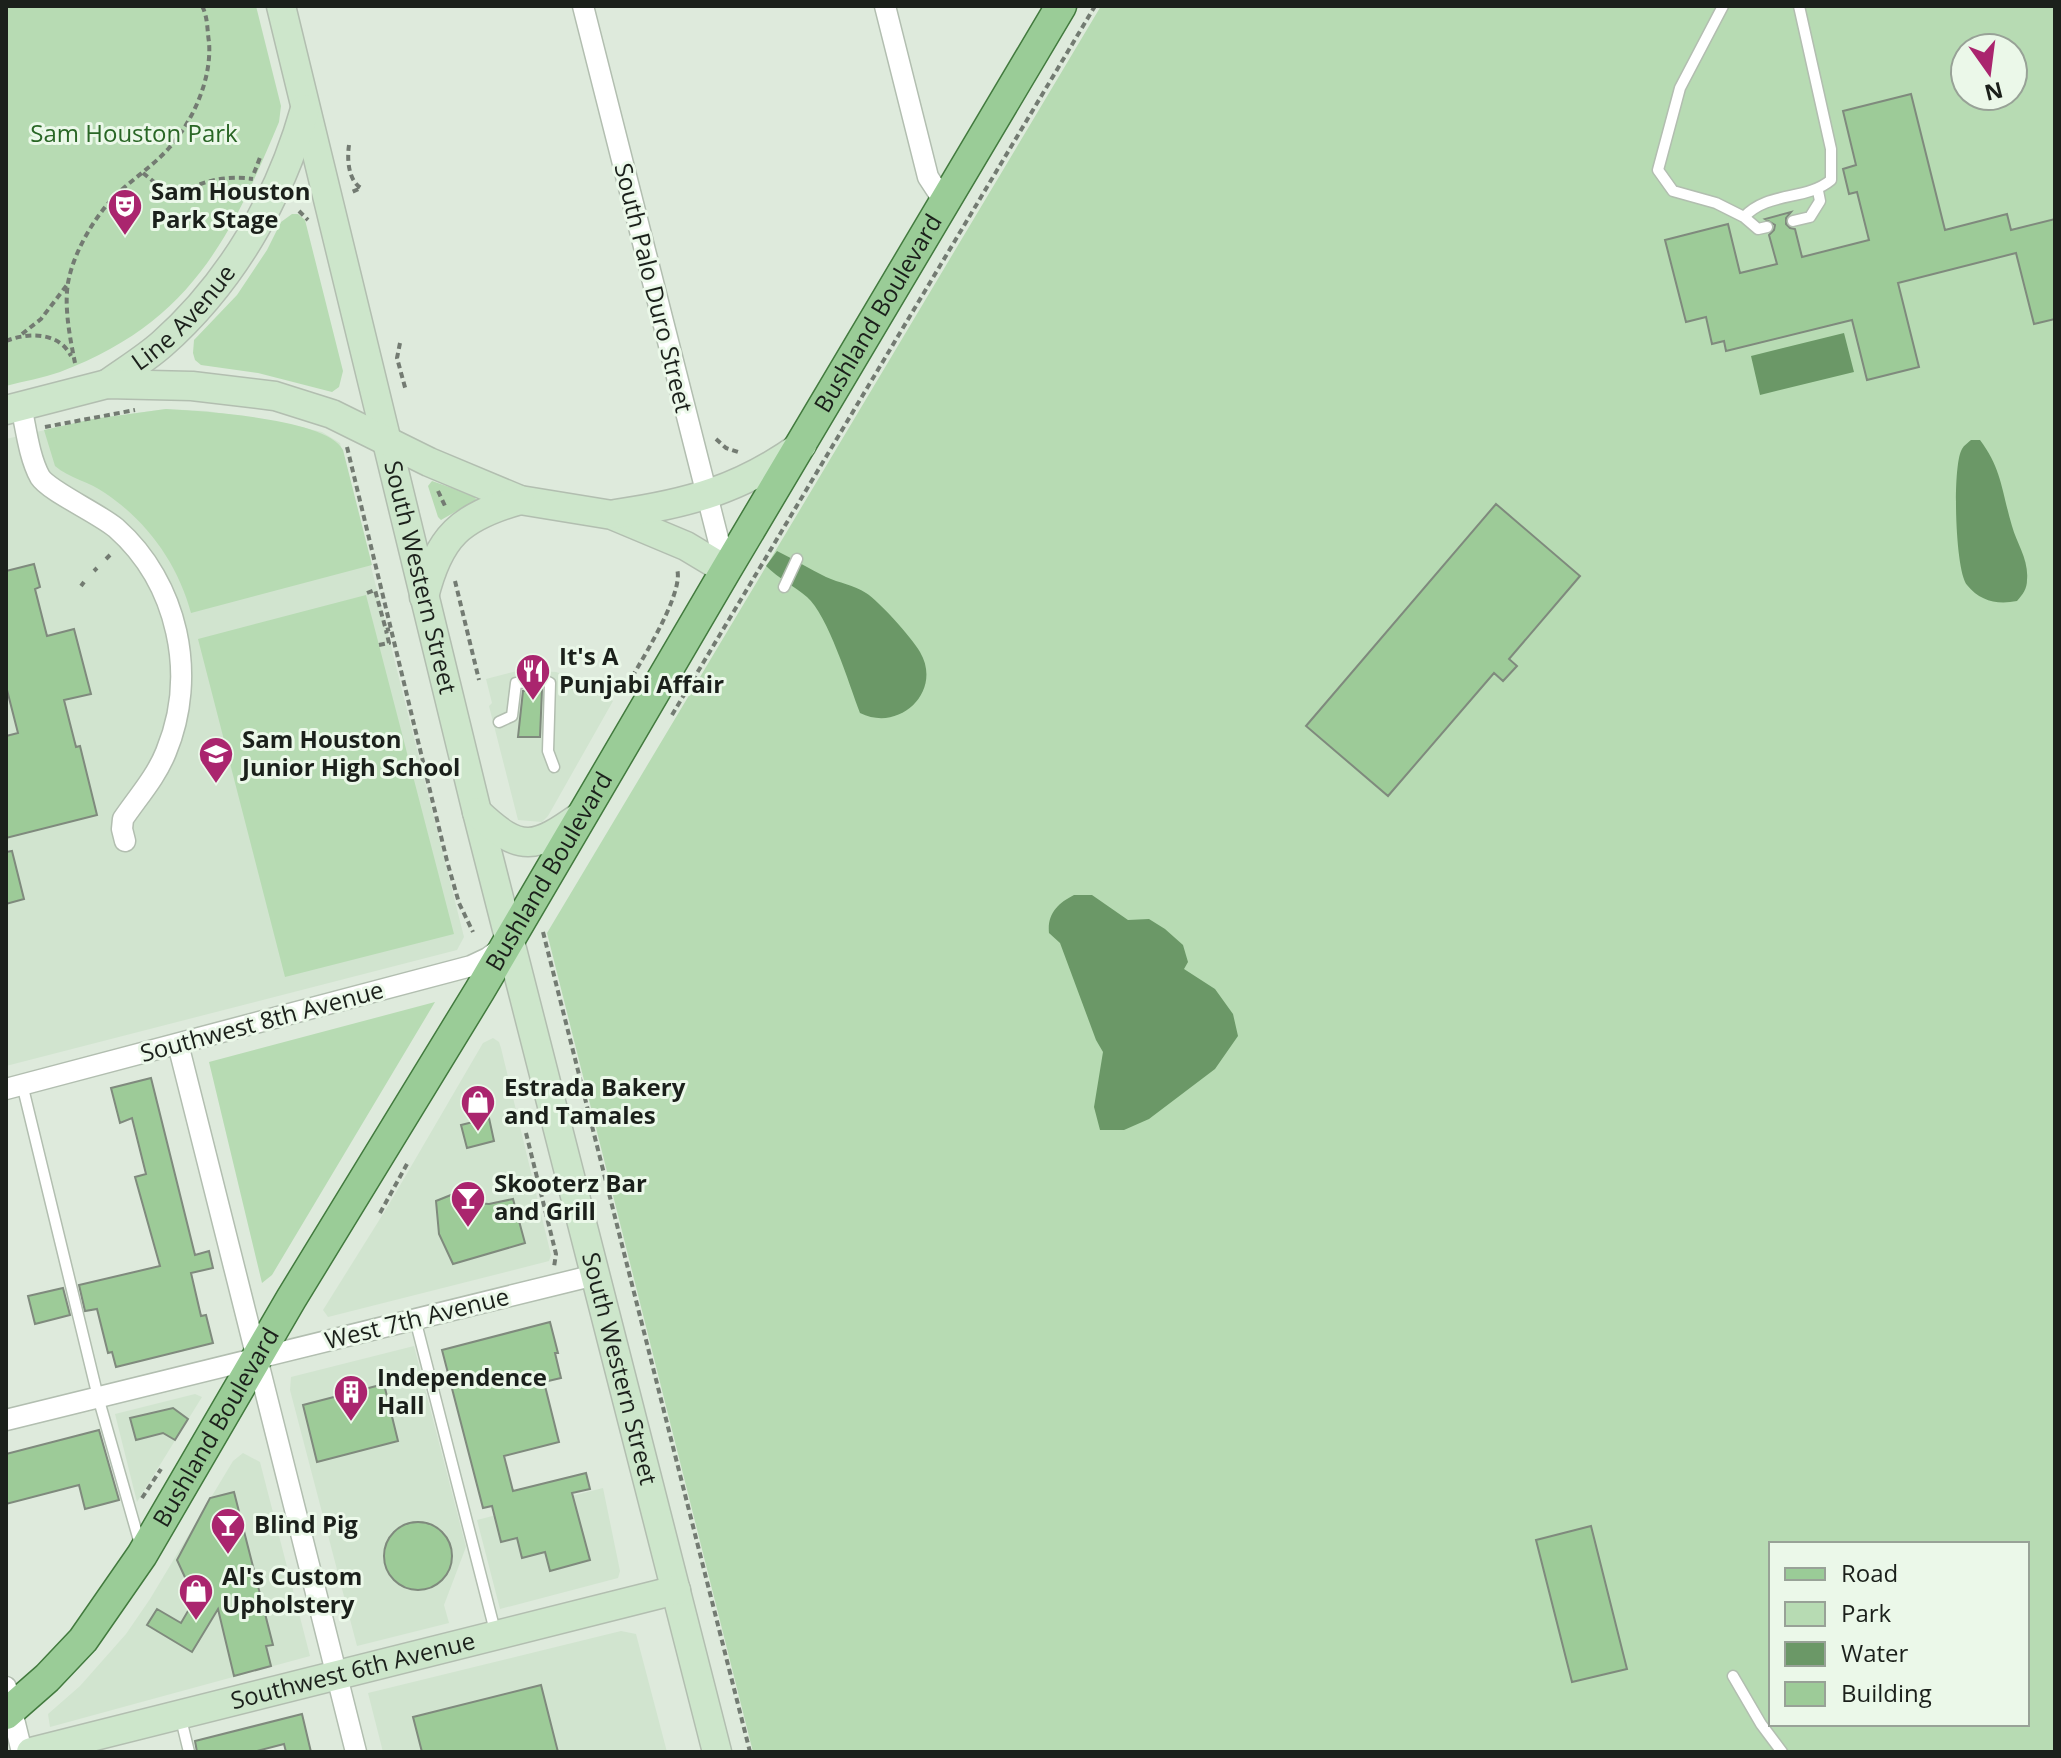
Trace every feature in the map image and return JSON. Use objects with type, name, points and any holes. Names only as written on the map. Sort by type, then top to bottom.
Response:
[{"type":"main road","name":"South Western Street","points":[[281,6],[477,812],[717,1752]]},
{"type":"main road","name":"Bushland Boulevard","points":[[8,1704],[83,1640],[142,1555],[1061,6]]},
{"type":"main road","name":"Line Avenue","points":[[107,384],[162,344],[205,299],[237,258],[282,181],[306,107]]},
{"type":"main road","name":"Line Avenue","points":[[13,408],[107,384],[192,386],[275,396],[332,414],[460,476],[520,500],[612,515]]},
{"type":"main road","points":[[612,515],[707,496],[752,477],[802,444]]},
{"type":"main road","points":[[424,598],[432,564],[449,536],[469,519],[494,507],[520,500]]},
{"type":"main road","points":[[612,515],[686,546],[726,570]]},
{"type":"main road","points":[[477,812],[500,834],[527,843],[558,833],[582,815]]},
{"type":"main road","name":"Southwest 6th Avenue","points":[[31,1752],[676,1590]]},
{"type":"street","name":"South Palo Duro Street","points":[[583,6],[726,570]]},
{"type":"street","points":[[885,6],[928,177],[945,203]]},
{"type":"street","points":[[13,408],[41,478],[51,488],[97,513],[127,539],[152,571],[174,623],[182,670],[178,714],[165,755],[123,819],[125,841]]},
{"type":"street","name":"Southwest 8th Avenue","points":[[14,1086],[471,966],[488,958],[510,939]]},
{"type":"street","points":[[178,1044],[356,1752]]},
{"type":"street","name":"West 7th Avenue","points":[[6,1420],[595,1275]]},
{"type":"street","points":[[8,1704],[22,1752]]},
{"type":"lane","points":[[1723,6],[1680,88],[1658,170],[1673,191],[1716,203],[1744,217],[1758,229],[1767,227]]},
{"type":"lane","points":[[1744,217],[1754,206],[1775,198],[1818,191],[1831,180],[1831,149],[1799,6]]},
{"type":"lane","points":[[1793,221],[1810,217],[1820,201],[1818,191]]},
{"type":"lane","points":[[784,587],[797,559]]},
{"type":"lane","points":[[499,722],[512,716],[516,683],[550,683],[548,751],[554,767]]},
{"type":"lane","points":[[14,1086],[142,1555]]},
{"type":"lane","points":[[415,1319],[496,1634]]},
{"type":"lane","points":[[1733,1676],[1761,1724],[1782,1752]]},
{"type":"lane","points":[[179,1714],[189,1752]]},
{"type":"path","points":[[6,341],[41,319],[68,284],[82,246],[97,218],[112,198],[169,148],[189,120],[204,85],[210,53],[206,12],[202,6]]},
{"type":"path","points":[[673,715],[1095,6]]},
{"type":"path","points":[[349,145],[352,178],[355,185],[361,188],[352,192]]},
{"type":"path","points":[[143,173],[175,199],[192,187],[216,180],[243,178],[258,182]]},
{"type":"path","points":[[68,284],[70,338],[77,370]]},
{"type":"path","points":[[20,335],[52,338],[67,348],[75,363]]},
{"type":"path","points":[[400,343],[397,358],[406,391],[400,390]]},
{"type":"path","points":[[40,428],[135,410]]},
{"type":"path","points":[[716,439],[736,453],[748,454]]},
{"type":"path","points":[[345,443],[447,861],[459,903],[473,932]]},
{"type":"path","points":[[433,479],[450,518]]},
{"type":"path","points":[[618,701],[675,596],[679,577],[675,564]]},
{"type":"path","points":[[453,574],[479,680]]},
{"type":"path","points":[[367,593],[375,590],[388,629],[389,643],[379,645]]},
{"type":"path","points":[[551,919],[543,933],[750,1752]]},
{"type":"path","points":[[526,1133],[556,1254],[554,1267]]},
{"type":"path","points":[[380,1213],[407,1164]]},
{"type":"path","points":[[132,1514],[164,1463]]},
{"type":"shaded area","name":"Sam Houston Junior High School","points":[[166,409],[207,411],[284,423],[322,432],[340,443],[464,937],[457,950],[6,1066],[6,439],[93,419]]},
{"type":"shaded area","points":[[521,670],[556,672],[578,680],[613,701],[542,822],[518,820],[489,706],[492,703],[486,679]]},
{"type":"shaded area","points":[[493,1038],[501,1048],[551,1255],[549,1261],[328,1317],[323,1310],[483,1043]]},
{"type":"shaded area","points":[[414,1346],[466,1547],[444,1605],[449,1623],[357,1646],[290,1390],[291,1377]]},
{"type":"shaded area","points":[[195,1394],[202,1397],[137,1502],[115,1414]]},
{"type":"shaded area","points":[[243,1453],[260,1462],[310,1656],[50,1727],[48,1714],[80,1686],[126,1634],[233,1461]]},
{"type":"shaded area","points":[[603,1488],[620,1571],[618,1578],[500,1609],[477,1520]]},
{"type":"shaded area","points":[[621,1631],[636,1634],[667,1752],[383,1752],[368,1693]]},
{"type":"green space","name":"Sam Houston Park","points":[[6,6],[256,6],[281,106],[279,122],[242,205],[199,274],[173,303],[142,329],[104,352],[60,372],[6,386]]},
{"type":"green space","points":[[1101,6],[2055,6],[2055,1752],[753,1752],[547,933]]},
{"type":"green space","points":[[292,214],[298,214],[305,220],[343,371],[339,387],[332,392],[258,373],[201,365],[193,353],[194,340],[237,295],[267,250],[281,222]]},
{"type":"green space","points":[[166,409],[289,423],[332,439],[343,450],[372,565],[191,613],[169,561],[147,530],[105,493],[55,466],[44,430],[93,419]]},
{"type":"green space","points":[[432,481],[475,496],[476,500],[441,520],[428,486]]},
{"type":"green space","points":[[366,595],[454,934],[285,977],[198,639]]},
{"type":"green space","points":[[435,1002],[272,1275],[262,1283],[209,1062]]},
{"type":"water","points":[[1844,333],[1854,372],[1760,395],[1751,356]]},
{"type":"water","points":[[1971,440],[1980,440],[1993,461],[2024,559],[2027,583],[2017,601],[1996,602],[1983,598],[1967,585],[1963,576],[1958,540],[1957,475],[1962,449]]},
{"type":"water","points":[[777,551],[826,577],[861,590],[895,620],[920,652],[926,667],[922,694],[914,705],[903,713],[889,717],[875,718],[860,713],[837,651],[815,606],[766,566]]},
{"type":"water","points":[[1074,895],[1092,895],[1128,920],[1149,919],[1165,929],[1183,945],[1188,962],[1184,969],[1215,989],[1233,1014],[1238,1036],[1215,1069],[1149,1119],[1124,1130],[1100,1130],[1094,1107],[1103,1052],[1060,943],[1049,933],[1055,910]]},
{"type":"building","points":[[1911,94],[1945,230],[2007,214],[2011,230],[2055,219],[2055,319],[2034,324],[2016,253],[1898,283],[1919,367],[1867,380],[1852,320],[1726,351],[1724,341],[1712,344],[1706,317],[1686,322],[1665,240],[1728,224],[1740,273],[1777,264],[1769,235],[1775,225],[1765,219],[1791,212],[1786,224],[1795,229],[1802,257],[1869,240],[1857,192],[1849,194],[1843,169],[1856,165],[1843,111]]},
{"type":"building","points":[[1496,504],[1580,576],[1509,659],[1517,666],[1503,681],[1494,673],[1388,796],[1306,726]]},
{"type":"building","points":[[34,564],[40,587],[35,589],[47,636],[74,629],[91,694],[64,700],[76,747],[80,746],[97,815],[6,838],[6,736],[18,733],[6,686],[6,571]]},
{"type":"building","points":[[542,689],[540,737],[518,737],[523,691]]},
{"type":"building","points":[[12,851],[24,899],[6,904],[6,852]]},
{"type":"building","points":[[151,1078],[195,1255],[209,1251],[213,1268],[191,1273],[201,1316],[206,1315],[213,1343],[116,1367],[112,1352],[108,1353],[97,1309],[85,1311],[79,1285],[160,1266],[135,1177],[146,1174],[132,1118],[120,1123],[111,1088]]},
{"type":"building","points":[[489,1118],[494,1141],[467,1148],[461,1125]]},
{"type":"building","points":[[451,1195],[452,1201],[489,1204],[513,1199],[525,1243],[453,1264],[439,1234],[436,1201]]},
{"type":"building","points":[[63,1288],[70,1315],[35,1324],[28,1296]]},
{"type":"building","points":[[550,1322],[561,1378],[544,1382],[559,1442],[504,1456],[513,1491],[586,1473],[590,1489],[572,1493],[590,1560],[550,1571],[545,1552],[522,1558],[517,1538],[501,1542],[492,1506],[483,1508],[442,1350]]},
{"type":"building","name":"Independence Hall","points":[[384,1384],[398,1441],[317,1462],[303,1405]]},
{"type":"building","points":[[173,1408],[188,1419],[175,1440],[163,1433],[136,1440],[130,1418]]},
{"type":"building","points":[[99,1430],[119,1500],[85,1509],[79,1485],[6,1504],[6,1454]]},
{"type":"building","points":[[234,1492],[273,1645],[266,1646],[271,1666],[234,1676],[218,1609],[192,1652],[147,1625],[157,1609],[181,1623],[195,1599],[177,1560],[210,1498]]},
{"type":"building","points":[[411,1522],[425,1522],[437,1527],[447,1537],[452,1556],[447,1575],[437,1585],[425,1590],[411,1590],[399,1585],[389,1575],[384,1563],[384,1549],[389,1537],[399,1527]]},
{"type":"building","points":[[1591,1526],[1627,1669],[1572,1682],[1536,1540]]},
{"type":"building","points":[[541,1685],[558,1752],[422,1752],[413,1717]]},
{"type":"building","points":[[302,1714],[311,1752],[286,1752],[284,1744],[253,1752],[197,1752],[195,1741]]},
{"type":"place","name":"Sam Houston Park Stage","points":[[125,237]]},
{"type":"place","name":"It's A Punjabi Affair","points":[[533,702]]},
{"type":"place","name":"Sam Houston Junior High School","points":[[216,785]]},
{"type":"place","name":"Estrada Bakery and Tamales","points":[[478,1133]]},
{"type":"place","name":"Skooterz Bar and Grill","points":[[468,1229]]},
{"type":"place","name":"Independence Hall","points":[[351,1423]]},
{"type":"place","name":"Blind Pig","points":[[228,1556]]},
{"type":"place","name":"Al's Custom Upholstery","points":[[196,1622]]}]
